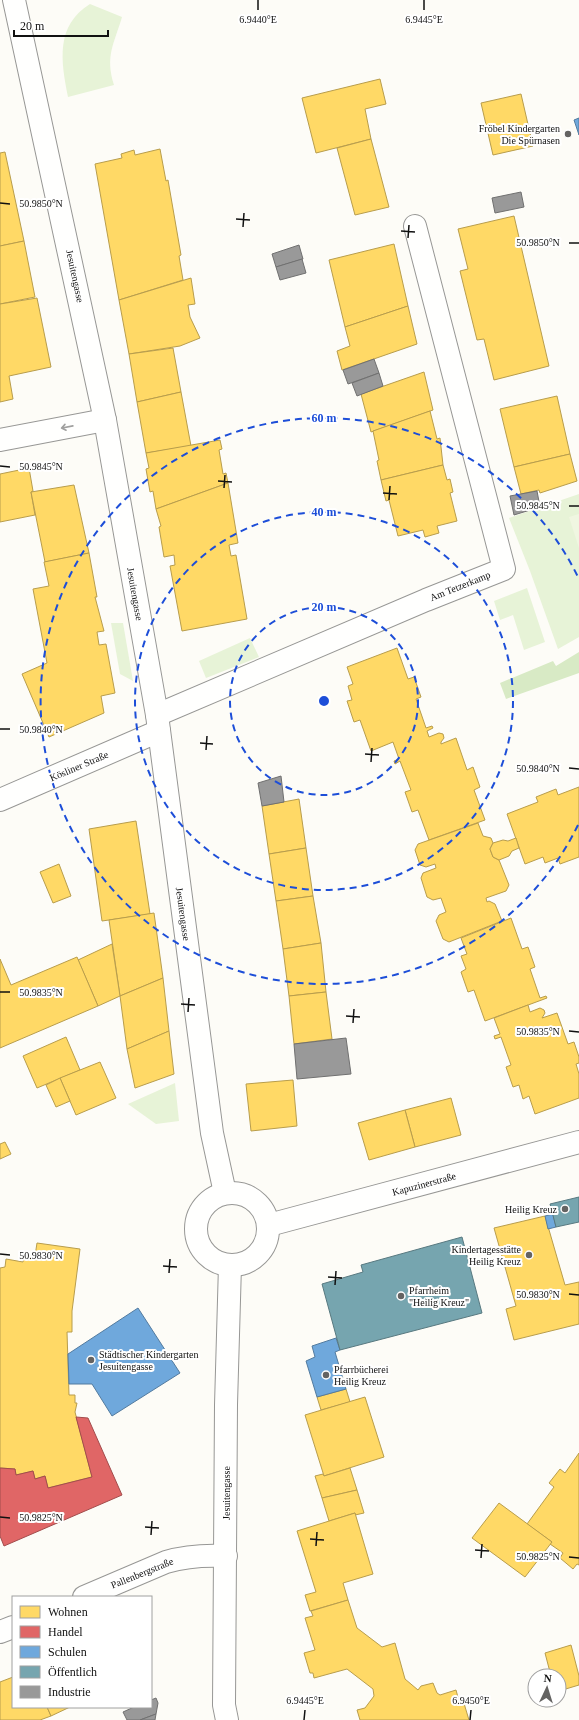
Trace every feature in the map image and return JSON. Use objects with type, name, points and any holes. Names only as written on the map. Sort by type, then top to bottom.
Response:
[{"type":"street","name":"Jesuitengasse","points":[[14,0],[105,420],[158,723],[212,1133],[225,1193]]},
{"type":"street","name":"Am Tetzerkamp","points":[[158,723],[426,600],[504,569],[415,226]]},
{"type":"street","points":[[0,440],[105,420]]},
{"type":"street","name":"Kösliner Straße","points":[[0,800],[158,723]]},
{"type":"street","name":"Kapuzinerstraße","points":[[269,1225],[579,1142]]},
{"type":"street","points":[[225,1193],[243,1194],[254,1200],[262,1210],[269,1225],[267,1238],[262,1250],[253,1258],[241,1264],[230,1265],[214,1261],[204,1253],[195,1232],[197,1218],[203,1206],[212,1198],[225,1193]]},
{"type":"street","name":"Jesuitengasse","points":[[226,1720],[224,1705],[226,1405],[230,1265]]},
{"type":"street","name":"Pallenbergstraße","points":[[86,1596],[181,1558],[207,1555],[226,1556]]},
{"type":"street","points":[[0,1632],[12,1627]]},
{"type":"green space","points":[[90,4],[122,17],[110,58],[111,75],[114,85],[68,97],[64,70],[63,45],[71,23],[79,13]]},
{"type":"green space","points":[[579,494],[579,637],[558,649],[509,518]]},
{"type":"green space","points":[[579,514],[579,548],[569,517]]},
{"type":"green space","points":[[527,588],[545,642],[524,650],[513,615],[500,620],[494,601]]},
{"type":"green space","points":[[111,623],[123,623],[133,681],[120,674]]},
{"type":"green space","points":[[250,638],[259,657],[206,678],[199,661]]},
{"type":"green space","points":[[579,652],[579,673],[506,699],[500,683],[553,661],[556,666]]},
{"type":"green space","points":[[175,1083],[179,1121],[156,1124],[128,1104]]},
{"type":"building: Wohnen","points":[[380,79],[386,104],[365,109],[371,139],[316,153],[302,98]]},
{"type":"building: Wohnen","points":[[521,94],[533,146],[493,155],[481,103]]},
{"type":"building: Wohnen","points":[[371,139],[389,207],[355,215],[337,148]]},
{"type":"building: Wohnen","points":[[160,149],[166,181],[168,180],[181,255],[179,256],[183,280],[119,300],[95,164],[122,158],[121,154],[134,150],[135,155]]},
{"type":"building: Wohnen","points":[[5,152],[24,241],[0,246],[0,153]]},
{"type":"building: Wohnen","points":[[514,216],[549,366],[494,380],[484,339],[477,340],[460,271],[468,269],[458,229]]},
{"type":"building: Wohnen","points":[[24,241],[35,297],[0,304],[0,246]]},
{"type":"building: Wohnen","points":[[394,244],[408,306],[345,327],[329,260]]},
{"type":"building: Wohnen","points":[[191,278],[195,304],[188,305],[190,317],[200,338],[180,346],[129,354],[119,300]]},
{"type":"building: Wohnen","points":[[37,298],[51,367],[9,376],[13,399],[0,402],[0,304]]},
{"type":"building: Wohnen","points":[[408,306],[417,344],[342,370],[337,351],[350,346],[345,327]]},
{"type":"building: Wohnen","points":[[173,348],[181,392],[137,402],[129,354]]},
{"type":"building: Wohnen","points":[[424,372],[433,410],[371,432],[361,394]]},
{"type":"building: Wohnen","points":[[181,392],[191,446],[146,453],[137,402]]},
{"type":"building: Wohnen","points":[[557,396],[570,454],[514,467],[500,409]]},
{"type":"building: Wohnen","points":[[430,411],[437,439],[440,438],[443,465],[381,480],[377,461],[379,460],[373,431]]},
{"type":"building: Wohnen","points":[[220,440],[222,449],[219,450],[223,474],[226,473],[228,483],[156,509],[153,491],[150,492],[146,469],[149,468],[146,453]]},
{"type":"building: Wohnen","points":[[570,454],[577,481],[540,493],[539,490],[521,494],[514,467]]},
{"type":"building: Wohnen","points":[[443,465],[447,480],[450,479],[453,492],[450,493],[457,521],[437,526],[439,533],[425,537],[423,530],[398,536],[389,500],[386,501],[381,480]]},
{"type":"building: Wohnen","points":[[29,468],[35,515],[0,522],[0,474]]},
{"type":"building: Wohnen","points":[[228,483],[238,543],[229,545],[231,556],[236,555],[247,619],[182,631],[170,566],[175,565],[174,555],[164,557],[159,527],[161,526],[156,509]]},
{"type":"building: Wohnen","points":[[74,485],[89,553],[45,562],[31,492]]},
{"type":"building: Wohnen","points":[[89,553],[97,597],[95,597],[104,631],[97,632],[99,645],[106,644],[115,693],[101,696],[104,713],[49,737],[22,674],[47,663],[33,589],[49,586],[44,562]]},
{"type":"building: Wohnen","points":[[397,648],[408,679],[414,677],[421,697],[416,699],[426,728],[432,726],[433,728],[427,731],[429,737],[439,733],[443,734],[444,738],[441,744],[456,738],[467,770],[473,767],[480,787],[474,790],[485,820],[429,840],[418,810],[412,812],[405,792],[411,790],[400,761],[395,764],[394,761],[399,759],[393,742],[371,751],[360,720],[354,722],[347,701],[352,700],[348,686],[353,684],[347,667]]},
{"type":"building: Wohnen","points":[[579,787],[579,857],[560,864],[558,858],[545,863],[543,857],[525,864],[507,814],[538,802],[536,797],[556,789],[558,795]]},
{"type":"building: Wohnen","points":[[299,799],[306,848],[269,854],[262,806]]},
{"type":"building: Wohnen","points":[[136,821],[150,914],[102,921],[89,829]]},
{"type":"building: Wohnen","points":[[478,823],[483,836],[491,838],[493,843],[490,849],[493,857],[499,860],[509,885],[506,891],[486,898],[487,902],[489,901],[495,904],[502,921],[449,942],[443,939],[436,921],[439,915],[446,912],[441,898],[433,900],[427,897],[421,878],[423,873],[436,868],[435,864],[426,867],[420,865],[415,850],[418,844]]},
{"type":"building: Wohnen","points":[[516,838],[519,848],[512,851],[509,856],[499,860],[493,857],[490,849],[493,843],[503,840],[508,841]]},
{"type":"building: Wohnen","points":[[306,848],[313,896],[276,901],[269,854]]},
{"type":"building: Wohnen","points":[[59,864],[71,896],[53,903],[40,872]]},
{"type":"building: Wohnen","points":[[313,896],[321,943],[283,949],[276,901]]},
{"type":"building: Wohnen","points":[[154,913],[163,978],[120,996],[109,920]]},
{"type":"building: Wohnen","points":[[511,918],[522,949],[528,947],[535,967],[530,969],[540,998],[546,996],[547,998],[485,1021],[474,990],[468,992],[461,972],[466,969],[461,956],[467,954],[461,938]]},
{"type":"building: Wohnen","points":[[321,943],[326,992],[289,996],[283,949]]},
{"type":"building: Wohnen","points":[[112,944],[120,996],[98,1006],[78,960]]},
{"type":"building: Wohnen","points":[[77,957],[98,1006],[0,1048],[0,959],[11,985]]},
{"type":"building: Wohnen","points":[[163,978],[169,1031],[127,1049],[120,996]]},
{"type":"building: Wohnen","points":[[326,992],[332,1039],[294,1044],[289,996]]},
{"type":"building: Wohnen","points":[[528,1005],[530,1012],[540,1008],[544,1010],[545,1013],[542,1018],[557,1013],[568,1044],[574,1042],[579,1057],[579,1063],[576,1064],[579,1074],[579,1098],[535,1114],[529,1096],[523,1099],[519,1085],[513,1087],[506,1067],[511,1065],[501,1037],[495,1039],[494,1036],[500,1034],[494,1018]]},
{"type":"building: Wohnen","points":[[169,1031],[174,1074],[135,1088],[127,1049]]},
{"type":"building: Wohnen","points":[[66,1037],[80,1070],[37,1088],[23,1056]]},
{"type":"building: Wohnen","points":[[100,1062],[116,1098],[76,1115],[60,1078]]},
{"type":"building: Wohnen","points":[[60,1078],[70,1101],[56,1107],[46,1085]]},
{"type":"building: Wohnen","points":[[293,1080],[297,1126],[251,1131],[246,1084]]},
{"type":"building: Wohnen","points":[[451,1098],[461,1135],[415,1147],[405,1110]]},
{"type":"building: Wohnen","points":[[405,1110],[415,1147],[369,1160],[358,1123]]},
{"type":"building: Wohnen","points":[[5,1142],[11,1154],[0,1159],[0,1144]]},
{"type":"building: Wohnen","name":"Kindertagesstätte Heilig Kreuz","points":[[545,1216],[565,1285],[579,1282],[579,1324],[514,1340],[506,1309],[516,1306],[494,1228]]},
{"type":"building: Wohnen","points":[[37,1243],[80,1249],[72,1311],[72,1332],[67,1332],[69,1395],[75,1395],[75,1403],[77,1403],[75,1412],[92,1477],[48,1488],[45,1476],[35,1479],[33,1471],[16,1475],[15,1469],[0,1468],[0,1268],[5,1267],[6,1259],[23,1262],[24,1255],[35,1256]]},
{"type":"building: Wohnen","points":[[346,1389],[350,1402],[321,1410],[317,1397]]},
{"type":"building: Wohnen","points":[[365,1397],[384,1457],[324,1476],[305,1415]]},
{"type":"building: Wohnen","points":[[579,1453],[579,1565],[577,1564],[573,1569],[560,1558],[563,1553],[550,1544],[552,1542],[527,1524],[554,1487],[549,1483],[560,1469],[565,1473]]},
{"type":"building: Wohnen","points":[[350,1468],[357,1490],[322,1498],[315,1476],[323,1474],[324,1476]]},
{"type":"building: Wohnen","points":[[357,1490],[364,1513],[355,1515],[355,1513],[329,1521],[322,1498]]},
{"type":"building: Wohnen","points":[[499,1503],[552,1542],[525,1577],[472,1538]]},
{"type":"building: Wohnen","points":[[355,1513],[373,1574],[343,1583],[348,1600],[310,1611],[305,1595],[316,1592],[297,1531]]},
{"type":"building: Wohnen","points":[[348,1600],[357,1628],[382,1647],[395,1643],[405,1679],[418,1690],[421,1686],[433,1683],[437,1693],[440,1695],[456,1690],[459,1701],[463,1700],[469,1720],[360,1720],[357,1710],[365,1708],[374,1696],[373,1689],[347,1669],[314,1678],[313,1673],[310,1673],[304,1653],[315,1650],[305,1618],[313,1616],[311,1611]]},
{"type":"building: Wohnen","points":[[571,1645],[579,1676],[579,1685],[567,1689],[567,1668],[549,1668],[545,1653]]},
{"type":"building: Wohnen","points":[[12,1677],[12,1708],[47,1708],[51,1716],[40,1720],[0,1720],[0,1682]]},
{"type":"building: Wohnen","points":[[47,1708],[68,1708],[51,1716]]},
{"type":"building: Handel","points":[[76,1417],[88,1418],[122,1495],[4,1546],[0,1536],[0,1468],[15,1469],[16,1475],[33,1471],[35,1479],[45,1476],[48,1488],[92,1477]]},
{"type":"building: Schulen","points":[[579,118],[579,135],[574,120]]},
{"type":"building: Schulen","points":[[553,1214],[556,1227],[548,1229],[545,1216]]},
{"type":"building: Schulen","points":[[138,1308],[180,1373],[112,1416],[92,1384],[69,1384],[68,1354]]},
{"type":"building: Schulen","name":"Pfarrbücherei Heilig Kreuz","points":[[336,1338],[340,1350],[335,1352],[346,1389],[317,1397],[306,1361],[315,1357],[312,1346]]},
{"type":"building: Öffentlich","name":"Heilig Kreuz","points":[[579,1197],[579,1222],[556,1227],[550,1204]]},
{"type":"building: Öffentlich","name":"Pfarrheim \"Heilig Kreuz\"","points":[[462,1237],[482,1313],[340,1350],[322,1284],[363,1272],[361,1265]]},
{"type":"building: Industrie","points":[[521,192],[524,207],[495,213],[492,198]]},
{"type":"building: Industrie","points":[[299,245],[303,259],[276,267],[272,254]]},
{"type":"building: Industrie","points":[[302,259],[306,273],[280,280],[276,267]]},
{"type":"building: Industrie","points":[[374,359],[379,373],[348,384],[343,370]]},
{"type":"building: Industrie","points":[[379,373],[383,386],[357,396],[352,383]]},
{"type":"building: Industrie","points":[[537,491],[540,507],[514,515],[510,496]]},
{"type":"building: Industrie","points":[[281,776],[284,802],[262,806],[258,783]]},
{"type":"building: Industrie","points":[[346,1038],[351,1074],[297,1079],[294,1044]]},
{"type":"building: Industrie","points":[[156,1698],[158,1703],[156,1714],[140,1720],[127,1720],[123,1712],[132,1708],[152,1708],[152,1700]]},
{"type":"building: Industrie","points":[[156,1714],[155,1720],[140,1720]]},
{"type":"place","name":"Fröbel Kindergarten Die Spürnasen","points":[[568,134]]},
{"type":"place","name":"Heilig Kreuz","points":[[565,1209]]},
{"type":"place","name":"Kindertagesstätte Heilig Kreuz","points":[[529,1255]]},
{"type":"place","name":"Pfarrheim \"Heilig Kreuz\"","points":[[401,1296]]},
{"type":"place","name":"Städtischer Kindergarten Jesuitengasse","points":[[91,1360]]},
{"type":"place","name":"Pfarrbücherei Heilig Kreuz","points":[[326,1375]]}]
